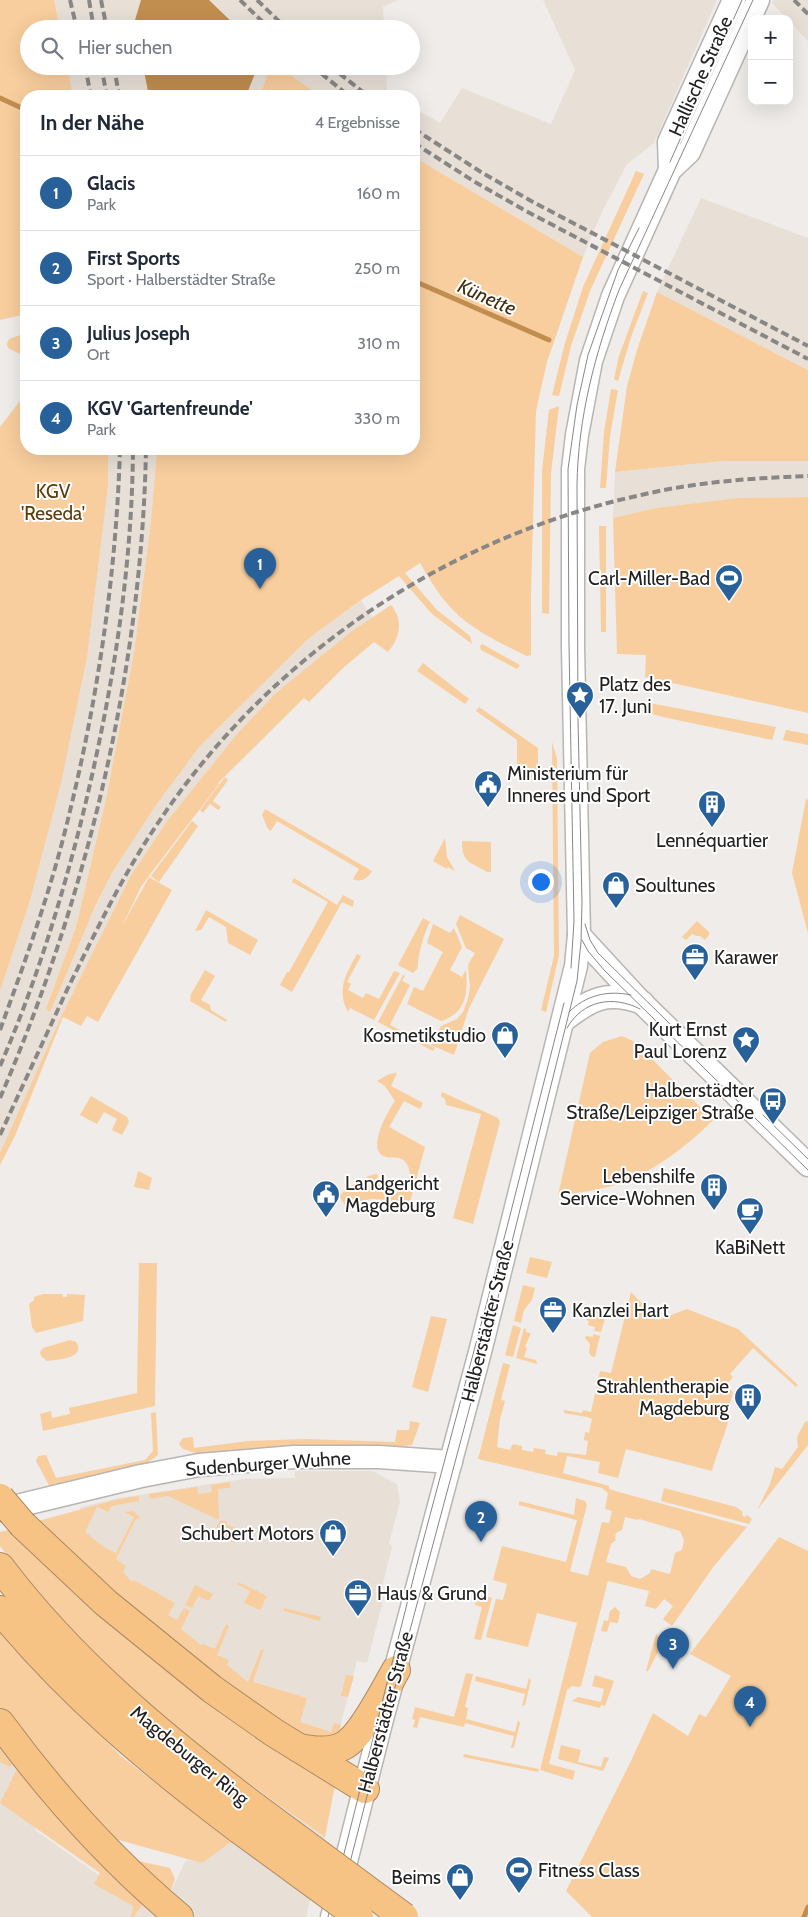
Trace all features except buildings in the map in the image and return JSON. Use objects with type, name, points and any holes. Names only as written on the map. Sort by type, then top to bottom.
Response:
[{"type":"highway","points":[[0,1498],[23,1525],[77,1577],[149,1638],[233,1704],[298,1748],[365,1789]]},
{"type":"highway","name":"Magdeburger Ring","points":[[0,1567],[44,1621],[107,1686],[181,1751],[404,1917]]},
{"type":"highway","name":"Magdeburger Ring","points":[[0,1610],[49,1667],[112,1727],[203,1802],[359,1917]]},
{"type":"highway","points":[[298,1748],[321,1751],[339,1748],[349,1743],[372,1711],[396,1670]]},
{"type":"highway","points":[[0,1723],[32,1765],[77,1818],[122,1865],[179,1917]]},
{"type":"main road","name":"Hallische Straße","points":[[670,170],[669,142],[734,0]]},
{"type":"main road","name":"Hallische Straße","points":[[670,170],[689,152],[758,0]]},
{"type":"main road","name":"Halberstädter Straße","points":[[332,1917],[451,1462],[574,975],[579,935],[576,715],[573,656],[573,478],[578,423],[590,368],[604,320],[623,272],[670,170]]},
{"type":"main road","points":[[579,935],[643,1003],[808,1165]]},
{"type":"main road","points":[[563,1021],[581,1006],[601,998],[613,996],[643,1003]]},
{"type":"main road","name":"Sudenburger Wuhne","points":[[0,1510],[150,1474],[199,1465],[313,1457],[379,1457],[451,1462]]},
{"type":"shaded area","points":[[54,0],[398,0],[383,7],[384,20],[58,20]]},
{"type":"shaded area","points":[[141,0],[209,0],[230,20],[135,20]]},
{"type":"shaded area","points":[[543,0],[717,0],[654,143],[627,164],[602,212],[583,257],[420,161],[420,111],[440,123],[462,88],[551,124],[575,70]]},
{"type":"shaded area","points":[[773,0],[808,0],[808,41],[793,25],[793,15],[783,15],[772,3]]},
{"type":"shaded area","points":[[69,75],[267,75],[262,90],[72,90]]},
{"type":"shaded area","points":[[145,75],[254,75],[248,90],[148,90]]},
{"type":"shaded area","points":[[291,75],[386,75],[387,90],[312,90]]},
{"type":"shaded area","points":[[701,198],[808,238],[808,370],[657,292]]},
{"type":"shaded area","points":[[108,455],[156,455],[151,521],[134,652],[106,799],[76,927],[47,1009],[112,873],[154,808],[200,746],[308,639],[361,600],[374,620],[204,779],[62,1015],[0,1162],[0,991],[29,904],[108,487]]},
{"type":"shaded area","points":[[723,461],[808,461],[808,497],[737,498],[656,508],[613,518],[615,472]]},
{"type":"shaded area","points":[[295,1471],[372,1471],[397,1484],[400,1502],[389,1543],[392,1547],[380,1595],[384,1597],[367,1663],[357,1661],[338,1735],[322,1744],[165,1619],[71,1527],[81,1507],[119,1498],[245,1479],[295,1478]]},
{"type":"shaded area","points":[[0,1747],[35,1789],[35,1830],[97,1874],[139,1896],[161,1917],[0,1917]]},
{"type":"shaded area","points":[[267,1795],[325,1837],[306,1917],[190,1917],[168,1897],[186,1860],[202,1862],[231,1842]]},
{"type":"green space","points":[[0,0],[54,0],[58,20],[20,20],[20,75],[69,75],[72,90],[20,90],[20,315],[0,320]]},
{"type":"green space","points":[[267,75],[291,75],[312,90],[262,90]]},
{"type":"green space","points":[[420,161],[583,257],[547,362],[536,411],[531,655],[527,656],[498,642],[462,618],[449,606],[431,582],[420,563],[405,573],[437,610],[470,636],[472,644],[432,614],[399,576],[361,600],[308,639],[200,746],[154,808],[112,873],[95,907],[50,1012],[46,1009],[76,927],[106,799],[134,652],[151,521],[156,455],[420,455]]},
{"type":"green space","points":[[636,171],[644,174],[590,291],[571,346],[559,396],[552,395],[565,343],[583,287]]},
{"type":"green space","points":[[643,291],[648,293],[631,337],[618,381],[614,379],[619,356]]},
{"type":"green space","points":[[657,292],[808,370],[808,461],[723,461],[615,472],[627,386]]},
{"type":"green space","points":[[20,335],[20,354],[8,348],[9,339]]},
{"type":"green space","points":[[611,389],[618,390],[610,436],[606,488],[600,488],[604,432]]},
{"type":"green space","name":"KGV 'Reseda'","points":[[20,401],[20,455],[108,455],[108,486],[87,657],[61,783],[29,904],[0,991],[0,427]]},
{"type":"green space","points":[[559,406],[551,473],[549,614],[542,613],[542,470],[549,410]]},
{"type":"green space","name":"Carl-Miller-Bad","points":[[808,497],[808,713],[645,677],[646,655],[617,654],[613,518],[656,508],[737,498]]},
{"type":"green space","points":[[599,526],[606,526],[606,632],[601,632]]},
{"type":"green space","points":[[391,605],[398,617],[399,629],[398,635],[388,652],[374,642],[343,668],[309,702],[304,698],[218,783],[141,887],[121,928],[149,877],[172,890],[98,1022],[87,1016],[81,1026],[63,1017],[15,1136],[0,1165],[0,1153],[62,1015],[130,877],[168,820],[237,734],[276,693],[352,631]]},
{"type":"green space","points":[[482,644],[520,665],[517,669],[481,650],[480,646]]},
{"type":"green space","points":[[423,663],[469,699],[465,704],[417,671]]},
{"type":"green space","points":[[644,702],[776,727],[772,740],[642,711]]},
{"type":"green space","points":[[479,707],[538,748],[538,780],[525,780],[525,772],[517,772],[517,740],[476,711]]},
{"type":"green space","points":[[786,730],[808,734],[808,745],[783,740]]},
{"type":"green space","points":[[552,742],[557,759],[559,955],[546,1012],[541,1010],[554,956]]},
{"type":"green space","points":[[225,777],[228,780],[213,801],[221,807],[218,810],[210,804],[203,813],[200,810]]},
{"type":"green space","points":[[806,799],[808,800],[808,933],[792,873]]},
{"type":"green space","points":[[265,809],[372,871],[364,879],[353,879],[359,869],[277,821],[271,831],[268,829],[262,815]]},
{"type":"green space","points":[[192,821],[198,826],[159,882],[151,876]]},
{"type":"green space","points":[[445,838],[447,857],[455,871],[433,861]]},
{"type":"green space","points":[[462,841],[491,842],[491,872],[487,872],[465,858]]},
{"type":"green space","points":[[294,878],[337,905],[343,895],[354,901],[353,907],[342,902],[292,992],[280,985],[328,902],[292,882]]},
{"type":"green space","points":[[206,910],[258,940],[250,955],[228,943],[226,927],[209,917],[201,930],[195,931]]},
{"type":"green space","points":[[460,915],[504,939],[469,1008],[454,1055],[431,1045],[441,1026],[457,1019],[463,1012],[468,999],[470,987],[468,965],[475,953],[466,948],[456,924]]},
{"type":"green space","points":[[423,918],[430,922],[421,945],[418,968],[413,973],[398,965]]},
{"type":"green space","points":[[697,921],[709,932],[709,935],[705,940],[700,936],[692,934],[686,940],[682,937]]},
{"type":"green space","points":[[433,924],[450,933],[454,928],[462,947],[450,970],[462,977],[466,970],[466,995],[464,1002],[456,1013],[441,1021],[407,1004],[414,987],[423,991],[443,952],[427,943]]},
{"type":"green space","points":[[357,954],[361,956],[347,982],[351,984],[348,990],[363,998],[366,993],[379,999],[394,971],[400,973],[374,1020],[350,1008],[348,1012],[344,1004],[344,982]]},
{"type":"green space","points":[[205,970],[215,976],[201,1000],[210,1005],[211,1010],[227,1020],[226,1022],[190,1001],[191,994]]},
{"type":"green space","points":[[403,975],[405,976],[402,981],[410,985],[390,1025],[435,1048],[433,1051],[378,1022]]},
{"type":"green space","points":[[622,1036],[635,1042],[713,1120],[679,1150],[640,1175],[605,1188],[558,1195],[590,1053],[603,1042]]},
{"type":"green space","points":[[397,1073],[391,1086],[423,1103],[420,1109],[404,1101],[389,1127],[425,1147],[409,1206],[385,1200],[371,1199],[356,1203],[347,1208],[339,1196],[362,1179],[377,1174],[382,1191],[389,1195],[402,1190],[409,1184],[410,1172],[407,1164],[402,1159],[386,1157],[380,1153],[378,1147],[380,1130],[395,1101],[385,1086],[377,1081],[389,1074]]},
{"type":"green space","points":[[442,1092],[498,1118],[500,1122],[473,1224],[453,1218],[481,1114],[446,1105],[445,1099],[441,1096]]},
{"type":"green space","points":[[91,1096],[127,1117],[129,1122],[122,1135],[112,1130],[117,1119],[104,1112],[97,1124],[80,1115]]},
{"type":"green space","points":[[138,1171],[152,1178],[149,1190],[134,1187]]},
{"type":"green space","points":[[530,1257],[552,1262],[547,1278],[526,1273]]},
{"type":"green space","points":[[139,1263],[157,1263],[155,1406],[43,1431],[40,1414],[51,1411],[52,1418],[70,1414],[69,1408],[137,1393]]},
{"type":"green space","points":[[523,1285],[535,1288],[532,1300],[524,1310],[521,1323],[514,1321]]},
{"type":"green space","points":[[631,1292],[658,1320],[687,1309],[738,1329],[798,1385],[796,1387],[753,1348],[730,1374],[733,1377],[725,1386],[733,1392],[728,1411],[730,1415],[712,1471],[626,1449],[618,1478],[598,1473],[600,1462],[567,1456],[563,1473],[609,1486],[609,1489],[615,1491],[747,1527],[714,1566],[672,1626],[663,1619],[673,1606],[664,1599],[656,1609],[645,1606],[649,1591],[608,1581],[581,1686],[572,1686],[567,1690],[549,1764],[575,1771],[573,1780],[540,1770],[577,1623],[537,1613],[528,1647],[486,1637],[496,1599],[503,1600],[507,1584],[493,1580],[502,1546],[566,1562],[577,1520],[519,1505],[519,1501],[574,1515],[576,1498],[585,1501],[587,1505],[570,1571],[588,1576],[602,1522],[609,1523],[612,1511],[605,1509],[608,1493],[602,1488],[478,1459],[503,1363],[510,1365],[501,1400],[505,1401],[500,1419],[497,1447],[510,1450],[513,1444],[522,1446],[522,1450],[533,1452],[534,1448],[546,1450],[545,1454],[557,1456],[558,1452],[586,1455],[588,1441],[584,1440],[585,1432],[589,1433],[592,1419],[564,1413],[564,1410],[582,1413],[583,1410],[591,1412],[600,1371],[611,1373]],"holes":[[[625,1517],[680,1531],[684,1540],[682,1550],[675,1553],[670,1574],[651,1569],[650,1573],[640,1579],[631,1576],[626,1567],[606,1562],[611,1544],[616,1540],[616,1533],[622,1530]]]},
{"type":"green space","points":[[43,1294],[62,1294],[63,1297],[67,1297],[67,1294],[85,1295],[83,1321],[36,1333],[32,1327],[29,1304],[34,1300],[34,1297]]},
{"type":"green space","points":[[589,1308],[607,1312],[601,1332],[594,1331],[595,1327],[588,1325],[589,1321],[586,1320]]},
{"type":"green space","points":[[431,1316],[447,1319],[428,1392],[412,1387]]},
{"type":"green space","points":[[513,1325],[521,1328],[513,1357],[505,1355]]},
{"type":"green space","points":[[524,1328],[526,1332],[531,1333],[525,1347],[527,1348],[524,1357],[536,1360],[537,1364],[516,1358]]},
{"type":"green space","points":[[593,1334],[600,1336],[595,1357],[591,1356],[589,1352],[590,1344],[585,1338],[586,1336],[593,1337]]},
{"type":"green space","points":[[70,1340],[76,1342],[78,1347],[78,1352],[74,1355],[63,1359],[47,1361],[41,1356],[40,1352],[43,1348]]},
{"type":"green space","points":[[156,1412],[158,1455],[147,1463],[50,1487],[36,1461],[38,1456],[46,1455],[56,1478],[145,1460],[153,1451],[151,1413]]},
{"type":"green space","points":[[410,1421],[420,1423],[412,1445],[395,1447],[293,1447],[202,1455],[183,1449],[179,1444],[183,1438],[193,1437],[194,1448],[248,1441],[306,1439],[395,1442],[397,1430],[409,1430]]},
{"type":"green space","points":[[808,1421],[808,1445],[757,1510],[770,1484],[775,1467],[782,1469],[798,1447],[797,1437],[805,1422]]},
{"type":"green space","points":[[230,1482],[230,1488],[218,1489],[219,1520],[168,1496],[150,1499],[149,1494],[197,1487],[198,1494],[212,1492],[211,1485]]},
{"type":"green space","points":[[664,1488],[736,1507],[743,1512],[742,1515],[745,1517],[747,1515],[752,1519],[749,1524],[661,1501]]},
{"type":"green space","points":[[139,1496],[139,1501],[112,1506],[108,1512],[97,1507],[85,1532],[104,1547],[116,1553],[134,1517],[124,1512],[133,1511],[140,1517],[136,1519],[116,1559],[126,1566],[123,1572],[132,1582],[134,1580],[175,1603],[168,1615],[177,1620],[184,1608],[190,1611],[181,1629],[201,1645],[203,1644],[215,1649],[226,1624],[229,1626],[217,1655],[229,1660],[227,1665],[248,1682],[261,1650],[264,1649],[253,1682],[307,1698],[300,1722],[331,1732],[334,1723],[341,1725],[338,1739],[313,1742],[233,1690],[107,1589],[38,1521],[119,1499]]},
{"type":"green space","points":[[219,1521],[227,1521],[227,1525],[236,1528],[235,1543],[214,1533]]},
{"type":"green space","points":[[12,1529],[335,1785],[325,1837],[221,1764],[189,1739],[83,1644],[32,1587],[0,1546],[0,1532]]},
{"type":"green space","points":[[779,1537],[808,1551],[808,1917],[592,1917],[566,1891],[653,1713],[688,1736],[699,1714],[706,1717],[731,1676],[690,1654]]},
{"type":"green space","points":[[238,1582],[267,1596],[260,1610],[244,1603],[250,1591],[237,1584]]},
{"type":"green space","points":[[195,1585],[213,1594],[209,1601],[198,1596],[192,1608],[185,1605]]},
{"type":"green space","points":[[477,1594],[492,1598],[481,1640],[474,1639],[482,1607],[475,1605]]},
{"type":"green space","points":[[615,1607],[620,1612],[618,1623],[610,1622],[607,1632],[601,1631],[604,1620],[608,1621],[610,1611]]},
{"type":"green space","points":[[284,1608],[321,1617],[320,1621],[284,1611]]},
{"type":"green space","points":[[0,1632],[12,1647],[122,1757],[231,1842],[202,1863],[108,1837],[17,1730],[0,1707]]},
{"type":"green space","points":[[656,1634],[664,1641],[648,1671],[646,1671]]},
{"type":"green space","points":[[466,1673],[473,1674],[465,1707],[468,1708],[466,1719],[515,1732],[518,1720],[520,1723],[514,1747],[511,1748],[514,1736],[465,1723],[464,1727],[420,1717],[417,1728],[413,1727],[415,1720],[412,1719],[415,1707],[454,1717]]},
{"type":"green space","points":[[346,1675],[354,1676],[348,1697],[341,1696]]},
{"type":"green space","points":[[595,1675],[614,1681],[605,1706],[601,1705],[600,1708],[572,1701],[578,1697],[601,1702],[604,1689],[592,1686]]},
{"type":"green space","points":[[476,1676],[526,1689],[529,1678],[531,1680],[525,1705],[522,1706],[525,1694],[475,1681]]},
{"type":"green space","points":[[561,1745],[581,1750],[578,1762],[601,1767],[604,1757],[609,1758],[603,1771],[558,1759]]},
{"type":"green space","points":[[0,1749],[12,1764],[10,1767],[0,1762]]},
{"type":"green space","points":[[464,1754],[539,1769],[538,1772],[463,1757]]},
{"type":"green space","points":[[17,1769],[143,1903],[134,1917],[131,1917],[133,1906],[94,1884],[100,1873],[0,1803]]},
{"type":"green space","points":[[129,1859],[170,1868],[175,1879],[169,1895]]},
{"type":"waterway","name":"Künette","points":[[0,98],[20,107]]},
{"type":"waterway","name":"Künette","points":[[420,284],[549,340]]},
{"type":"waterway","points":[[804,1917],[808,1907]]},
{"type":"tram line","points":[[670,162],[742,0]]},
{"type":"tram line","points":[[336,1917],[402,1660],[484,1354],[577,981],[581,942],[582,902],[578,719],[577,485],[584,410],[589,386],[602,338],[619,290],[753,0]]},
{"type":"tram line","points":[[571,968],[574,921],[568,469],[577,405],[588,355],[618,270],[639,228]]},
{"type":"tram line","points":[[585,924],[590,940],[598,953],[670,1024]]},
{"type":"tram line","points":[[582,940],[588,951],[604,970],[808,1170]]},
{"type":"tram line","points":[[569,1012],[583,1001],[598,995],[614,993],[631,995]]},
{"type":"tram line","points":[[567,1028],[581,1011],[599,1003],[619,1002],[640,1009]]},
{"type":"tram line","points":[[328,1917],[418,1560],[506,1231],[564,1003]]},
{"type":"tram line","points":[[763,1115],[808,1159]]},
{"type":"railway","points":[[70,0],[75,20]]},
{"type":"railway","points":[[89,0],[92,20]]},
{"type":"railway","points":[[101,0],[105,20]]},
{"type":"railway","points":[[240,0],[261,20]]},
{"type":"railway","points":[[257,0],[278,20]]},
{"type":"railway","points":[[794,0],[808,14]]},
{"type":"railway","points":[[87,75],[90,90]]},
{"type":"railway","points":[[103,75],[106,90]]},
{"type":"railway","points":[[116,75],[118,90]]},
{"type":"railway","points":[[323,75],[342,90]]},
{"type":"railway","points":[[341,75],[360,90]]},
{"type":"railway","points":[[420,133],[481,172],[533,202],[808,346]]},
{"type":"railway","points":[[420,147],[475,182],[526,211],[808,359]]},
{"type":"railway","points":[[0,1030],[26,959],[49,887],[63,839],[85,743],[109,597],[120,455]]},
{"type":"railway","points":[[0,1066],[24,1007],[55,915],[92,776],[110,684],[124,590],[129,543],[133,455]]},
{"type":"railway","points":[[0,1098],[31,1021],[59,943],[83,862],[104,780],[121,698],[134,615],[142,532],[146,455]]},
{"type":"railway","points":[[0,1135],[66,992],[110,904],[147,840],[205,760],[255,706],[310,656],[369,611],[433,573],[500,540],[569,514],[641,495],[682,487],[745,479],[808,476]]},
{"type":"place","name":"Glacis","points":[[260,589]]},
{"type":"place","name":"Carl-Miller-Bad","points":[[729,602]]},
{"type":"place","name":"Platz des 17. Juni","points":[[580,719]]},
{"type":"place","name":"Ministerium für Inneres und Sport","points":[[488,808]]},
{"type":"place","name":"Lennéquartier","points":[[712,828]]},
{"type":"place","name":"Soultunes","points":[[616,909]]},
{"type":"place","name":"Karawer","points":[[695,981]]},
{"type":"place","name":"Kosmetikstudio","points":[[505,1059]]},
{"type":"place","name":"Kurt Ernst Paul Lorenz","points":[[746,1064]]},
{"type":"place","name":"Halberstädter Straße/Leipziger Straße","points":[[773,1125]]},
{"type":"place","name":"Lebenshilfe Service-Wohnen","points":[[714,1211]]},
{"type":"place","name":"Landgericht Magdeburg","points":[[326,1218]]},
{"type":"place","name":"KaBiNett","points":[[750,1235]]},
{"type":"place","name":"Kanzlei Hart","points":[[553,1334]]},
{"type":"place","name":"Strahlentherapie Magdeburg","points":[[748,1421]]},
{"type":"place","name":"First Sports","points":[[481,1542]]},
{"type":"place","name":"Schubert Motors","points":[[333,1557]]},
{"type":"place","name":"Haus & Grund","points":[[358,1617]]},
{"type":"place","name":"Julius Joseph","points":[[673,1669]]},
{"type":"place","name":"KGV 'Gartenfreunde'","points":[[750,1727]]},
{"type":"place","name":"Fitness Class","points":[[519,1894]]},
{"type":"place","name":"Beims","points":[[460,1901]]}]
